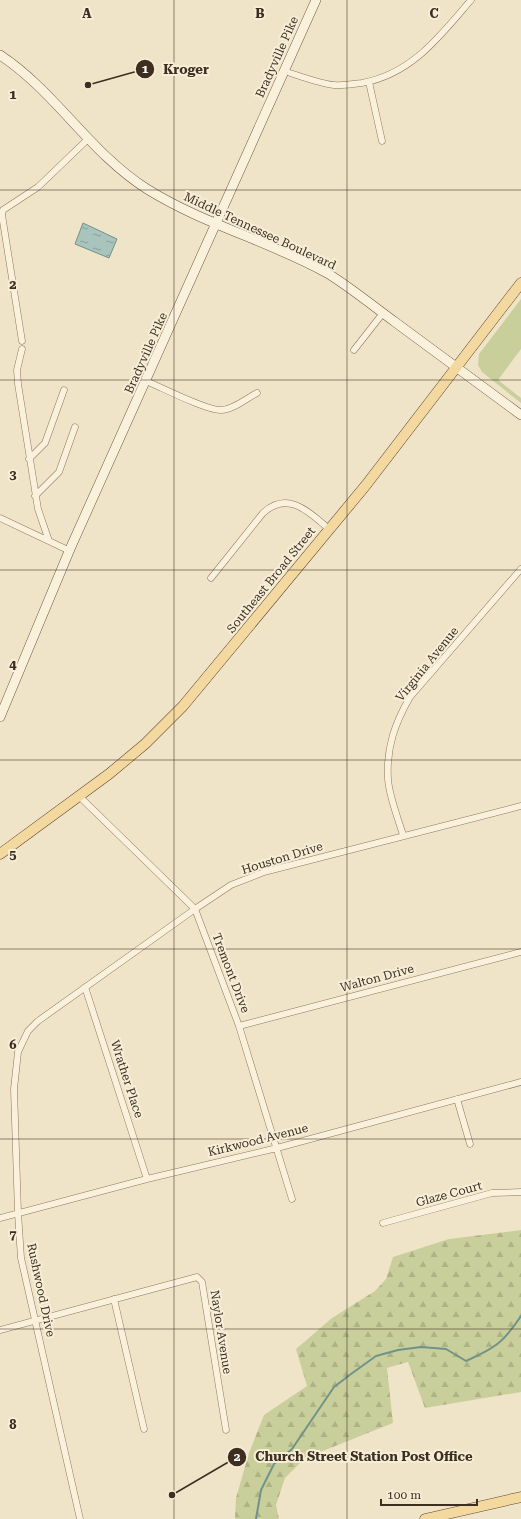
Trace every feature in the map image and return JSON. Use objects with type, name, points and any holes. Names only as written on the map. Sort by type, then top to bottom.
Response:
[{"type":"main road","name":"Bradyville Pike","points":[[0,717],[70,551],[316,0]]},
{"type":"main road","name":"Middle Tennessee Boulevard","points":[[0,55],[20,68],[42,88],[88,139],[116,165],[146,188],[176,205],[327,273],[521,415]]},
{"type":"main road","name":"Southeast Broad Street","points":[[0,854],[109,774],[145,744],[183,706],[413,426],[521,283]]},
{"type":"main road","points":[[425,1519],[521,1497]]},
{"type":"street","points":[[284,71],[334,85],[369,82],[393,74],[408,66],[428,49],[471,0]]},
{"type":"street","points":[[369,82],[382,141]]},
{"type":"street","points":[[22,341],[2,215],[3,210],[38,187],[88,139]]},
{"type":"street","points":[[354,350],[383,314]]},
{"type":"street","points":[[22,349],[17,370],[18,384],[35,496],[48,542]]},
{"type":"street","points":[[146,381],[196,403],[221,410],[232,407],[257,393]]},
{"type":"street","points":[[29,458],[45,443],[64,390]]},
{"type":"street","points":[[35,496],[59,472],[75,427]]},
{"type":"street","points":[[211,578],[262,513],[270,507],[280,503],[302,507],[329,529]]},
{"type":"street","points":[[0,518],[48,542],[70,551]]},
{"type":"street","name":"Virginia Avenue","points":[[403,836],[388,780],[388,757],[397,720],[410,697],[520,573]]},
{"type":"street","name":"Tremont Drive","points":[[79,796],[195,909],[239,1026],[292,1199]]},
{"type":"street","name":"Houston Drive","points":[[38,1021],[231,885],[264,872],[521,806]]},
{"type":"street","name":"Walton Drive","points":[[239,1026],[521,952]]},
{"type":"street","name":"Wrather Place","points":[[85,987],[147,1178]]},
{"type":"street","name":"Rushwood Drive","points":[[38,1021],[28,1031],[18,1052],[15,1070],[18,1213],[21,1258],[37,1322],[80,1519]]},
{"type":"street","name":"Kirkwood Avenue","points":[[0,1218],[147,1178],[277,1148],[521,1082]]},
{"type":"street","points":[[457,1099],[470,1144]]},
{"type":"street","name":"Glaze Court","points":[[383,1223],[492,1193],[521,1192]]},
{"type":"street","name":"Naylor Avenue","points":[[0,1330],[37,1322],[197,1277],[202,1282],[226,1430]]},
{"type":"street","points":[[114,1300],[144,1429]]},
{"type":"green space","points":[[521,299],[521,349],[498,380],[521,398],[521,403],[482,372],[478,365],[479,354]]},
{"type":"green space","points":[[521,1230],[521,1392],[425,1408],[408,1362],[387,1368],[393,1423],[305,1458],[285,1478],[276,1505],[279,1519],[235,1519],[236,1498],[249,1453],[264,1415],[307,1386],[296,1349],[332,1318],[375,1291],[386,1279],[393,1257],[449,1239]]},
{"type":"water","points":[[83,223],[117,239],[109,258],[75,244]]},
{"type":"waterway","points":[[256,1519],[261,1490],[274,1464],[292,1449],[334,1387],[376,1356],[398,1350],[421,1347],[446,1349],[466,1361],[498,1344],[509,1333],[521,1316]]},
{"type":"place","name":"Kroger","points":[[88,85]]},
{"type":"place","name":"Church Street Station Post Office","points":[[172,1495]]}]
